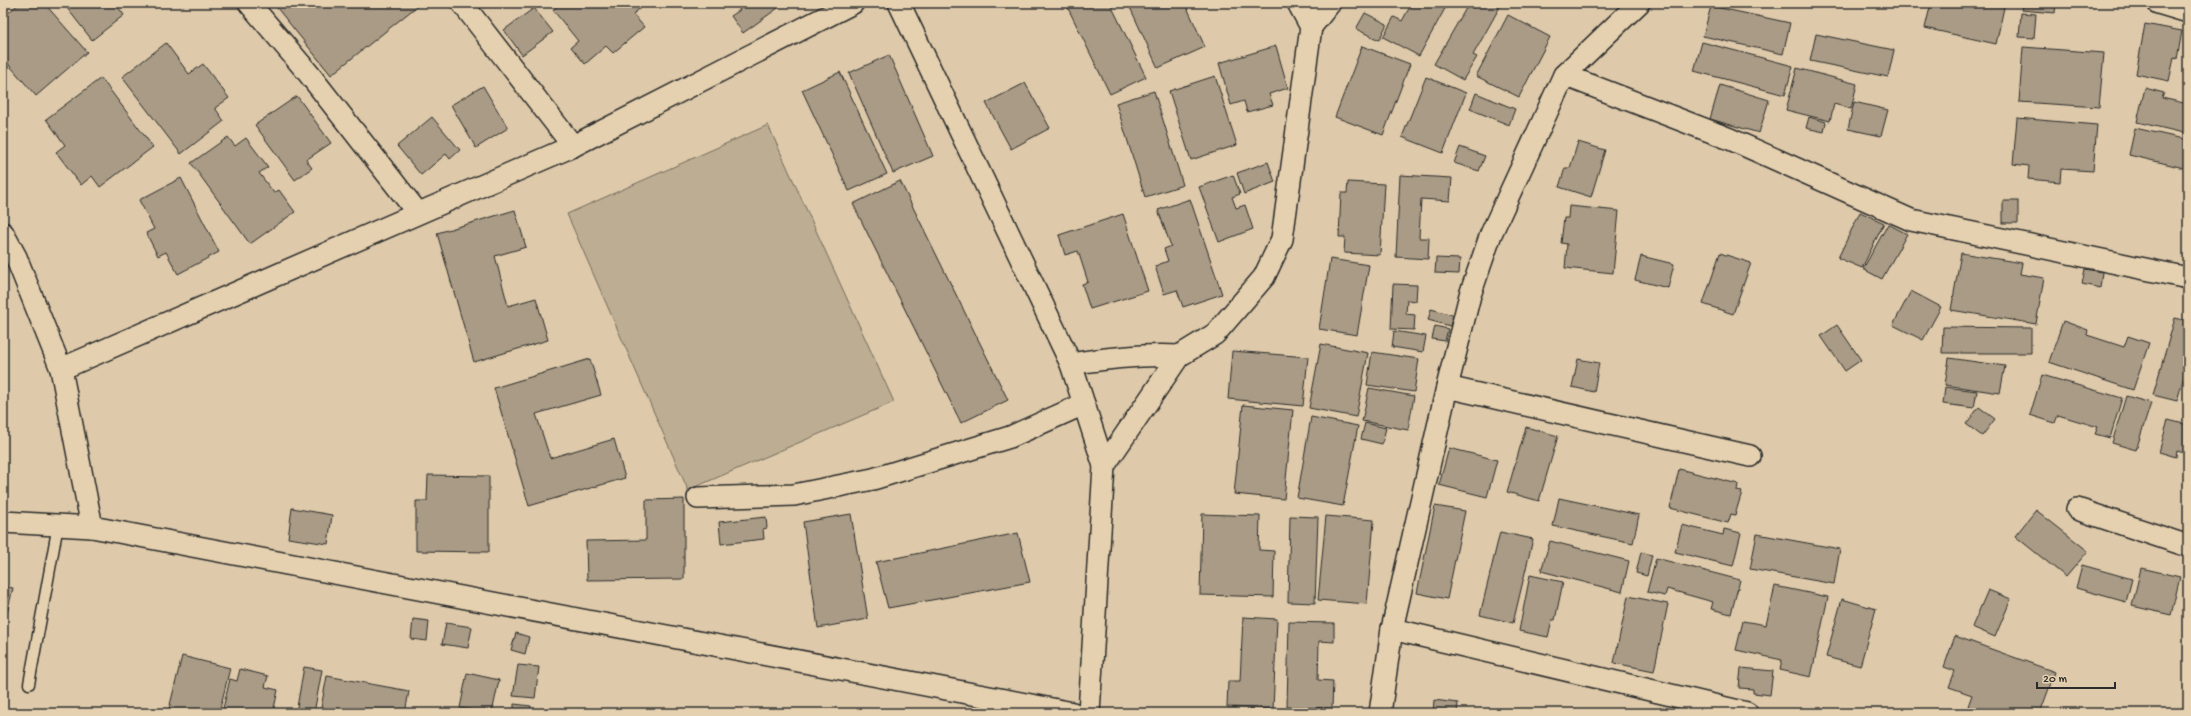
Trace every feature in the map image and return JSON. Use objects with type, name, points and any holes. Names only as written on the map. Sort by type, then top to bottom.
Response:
[{"type":"street","points":[[249,3],[309,74],[417,212]]},
{"type":"street","points":[[462,3],[573,146]]},
{"type":"street","points":[[61,369],[417,212],[573,146],[853,3]]},
{"type":"street","points":[[899,3],[1071,364],[1104,466],[1089,713]]},
{"type":"street","points":[[1298,3],[1311,27]]},
{"type":"street","points":[[1104,466],[1179,356],[1215,334],[1240,307],[1264,277],[1282,239],[1311,27],[1330,3]]},
{"type":"street","points":[[1380,713],[1392,629],[1447,387],[1470,295],[1491,234],[1564,75],[1639,3]]},
{"type":"street","points":[[2158,3],[2188,12]]},
{"type":"street","points":[[1564,75],[1730,139],[1911,220],[2188,278]]},
{"type":"street","points":[[3,233],[19,263],[61,369],[92,527]]},
{"type":"street","points":[[1071,364],[1147,354],[1179,356]]},
{"type":"street","points":[[1447,387],[1750,456]]},
{"type":"street","points":[[698,498],[794,495],[873,479],[1010,437],[1084,404]]},
{"type":"street","points":[[2077,509],[2188,546]]},
{"type":"street","points":[[3,522],[92,527],[1073,713]]},
{"type":"street","points":[[1392,629],[1747,713]]},
{"type":"lane","points":[[29,684],[58,525]]},
{"type":"shaded area","points":[[768,125],[894,402],[688,490],[567,214]]},
{"type":"building","points":[[20,3],[44,3],[87,52],[36,96],[3,58],[3,17]]},
{"type":"building","points":[[63,3],[115,3],[124,15],[92,40]]},
{"type":"building","points":[[273,3],[421,3],[331,75]]},
{"type":"building","points":[[561,3],[647,3],[633,14],[644,27],[613,53],[606,46],[585,64],[571,47],[578,41],[553,10]]},
{"type":"building","points":[[735,3],[785,3],[743,33],[731,16],[740,10]]},
{"type":"building","points":[[1110,3],[1146,77],[1110,94],[1066,4]]},
{"type":"building","points":[[1128,3],[1185,3],[1205,47],[1158,68]]},
{"type":"building","points":[[1412,3],[1448,3],[1419,56],[1383,37],[1394,17],[1402,21]]},
{"type":"building","points":[[1469,3],[1502,3],[1473,55],[1477,57],[1463,80],[1434,64]]},
{"type":"building","points":[[1931,3],[2005,3],[1996,44],[1925,28]]},
{"type":"building","points":[[2022,3],[2056,3],[2055,13],[2021,10]]},
{"type":"building","points":[[1711,6],[1790,23],[1783,54],[1703,36]]},
{"type":"building","points":[[534,8],[553,32],[522,55],[504,30]]},
{"type":"building","points":[[1365,13],[1387,24],[1379,40],[1356,29]]},
{"type":"building","points":[[2021,13],[2036,14],[2034,38],[2019,37]]},
{"type":"building","points":[[1508,15],[1550,37],[1519,97],[1476,76]]},
{"type":"building","points":[[2145,24],[2182,31],[2177,59],[2174,58],[2169,81],[2136,74]]},
{"type":"building","points":[[1816,34],[1894,50],[1888,77],[1810,61]]},
{"type":"building","points":[[1702,42],[1793,66],[1785,95],[1694,71]]},
{"type":"building","points":[[166,43],[189,74],[203,64],[229,98],[215,108],[224,121],[181,154],[122,77]]},
{"type":"building","points":[[1276,46],[1288,88],[1269,94],[1273,105],[1247,112],[1244,101],[1231,105],[1219,63]]},
{"type":"building","points":[[1362,46],[1410,64],[1383,135],[1335,117]]},
{"type":"building","points":[[2023,47],[2104,53],[2099,107],[2019,102]]},
{"type":"building","points":[[889,55],[933,156],[893,173],[849,73]]},
{"type":"building","points":[[1797,68],[1857,84],[1851,109],[1834,104],[1830,121],[1786,110]]},
{"type":"building","points":[[840,72],[887,174],[849,191],[802,90]]},
{"type":"building","points":[[1215,76],[1237,145],[1191,160],[1169,91]]},
{"type":"building","points":[[1426,77],[1466,93],[1443,153],[1402,137]]},
{"type":"building","points":[[101,78],[153,147],[100,187],[92,176],[81,185],[56,152],[65,145],[46,119]]},
{"type":"building","points":[[1025,83],[1050,128],[1011,149],[986,103]]},
{"type":"building","points":[[1720,85],[1769,100],[1759,133],[1710,119]]},
{"type":"building","points":[[483,86],[508,128],[476,148],[451,105]]},
{"type":"building","points":[[2145,88],[2164,93],[2162,98],[2188,104],[2188,134],[2137,122]]},
{"type":"building","points":[[1154,91],[1183,185],[1145,197],[1116,103]]},
{"type":"building","points":[[1476,93],[1515,109],[1509,125],[1470,109]]},
{"type":"building","points":[[297,96],[331,143],[306,160],[312,168],[295,180],[255,125]]},
{"type":"building","points":[[1854,102],[1888,110],[1881,136],[1848,129]]},
{"type":"building","points":[[432,117],[460,150],[450,159],[446,154],[421,175],[397,146]]},
{"type":"building","points":[[1809,117],[1826,122],[1824,132],[1806,128]]},
{"type":"building","points":[[2017,118],[2097,125],[2093,171],[2061,169],[2060,182],[2028,179],[2029,166],[2013,164]]},
{"type":"building","points":[[2135,128],[2188,140],[2188,169],[2129,155]]},
{"type":"building","points":[[228,137],[235,146],[246,138],[268,167],[259,173],[274,193],[279,190],[295,212],[250,244],[191,163]]},
{"type":"building","points":[[1578,142],[1605,150],[1591,197],[1559,187],[1565,168],[1570,168]]},
{"type":"building","points":[[1460,147],[1485,156],[1479,171],[1454,163]]},
{"type":"building","points":[[1268,162],[1275,182],[1244,194],[1237,173]]},
{"type":"building","points":[[1233,175],[1240,194],[1232,197],[1236,208],[1245,205],[1253,229],[1219,242],[1199,187]]},
{"type":"building","points":[[1400,175],[1452,178],[1450,201],[1421,199],[1419,238],[1429,238],[1428,259],[1396,257]]},
{"type":"building","points":[[181,178],[219,252],[178,274],[166,252],[158,256],[146,233],[154,229],[139,200]]},
{"type":"building","points":[[900,181],[1008,400],[961,423],[853,204]]},
{"type":"building","points":[[1348,182],[1384,184],[1380,255],[1344,253],[1345,237],[1339,237],[1341,193],[1347,193]]},
{"type":"building","points":[[1190,199],[1222,294],[1183,307],[1177,290],[1164,294],[1155,266],[1168,261],[1164,249],[1171,246],[1158,210]]},
{"type":"building","points":[[2003,201],[2018,201],[2018,223],[2003,223]]},
{"type":"building","points":[[1569,206],[1619,211],[1613,273],[1565,268],[1567,244],[1561,243],[1564,218],[1568,218]]},
{"type":"building","points":[[515,210],[526,247],[495,256],[508,306],[536,298],[548,340],[474,362],[437,233]]},
{"type":"building","points":[[1860,212],[1884,223],[1862,268],[1838,258]]},
{"type":"building","points":[[1123,214],[1148,291],[1090,309],[1082,284],[1088,282],[1078,251],[1065,255],[1059,235]]},
{"type":"building","points":[[1888,224],[1907,234],[1882,279],[1863,269]]},
{"type":"building","points":[[1720,253],[1751,263],[1733,314],[1703,304]]},
{"type":"building","points":[[1961,253],[2022,263],[2020,274],[2044,278],[2036,324],[1951,310]]},
{"type":"building","points":[[1641,256],[1674,264],[1668,288],[1635,280]]},
{"type":"building","points":[[1436,258],[1460,259],[1459,274],[1435,273]]},
{"type":"building","points":[[1330,259],[1369,265],[1357,335],[1319,329]]},
{"type":"building","points":[[2085,269],[2102,272],[2100,288],[2082,284]]},
{"type":"building","points":[[1393,284],[1417,285],[1416,301],[1407,300],[1406,314],[1415,315],[1414,330],[1391,329]]},
{"type":"building","points":[[1911,291],[1941,307],[1923,340],[1893,325]]},
{"type":"building","points":[[1431,309],[1453,315],[1450,326],[1428,320]]},
{"type":"building","points":[[2175,318],[2188,321],[2188,362],[2177,401],[2153,395]]},
{"type":"building","points":[[2063,321],[2088,330],[2087,335],[2124,347],[2128,336],[2149,343],[2133,390],[2049,362]]},
{"type":"building","points":[[1837,325],[1861,360],[1845,371],[1821,336]]},
{"type":"building","points":[[1435,326],[1448,329],[1445,341],[1432,339]]},
{"type":"building","points":[[1943,327],[2031,328],[2031,353],[1942,353]]},
{"type":"building","points":[[1394,331],[1426,336],[1423,352],[1392,347]]},
{"type":"building","points":[[1321,344],[1368,353],[1356,417],[1309,408]]},
{"type":"building","points":[[1232,351],[1308,357],[1303,406],[1228,399]]},
{"type":"building","points":[[1372,352],[1419,359],[1414,392],[1367,385]]},
{"type":"building","points":[[1949,358],[2005,366],[2000,393],[1945,385]]},
{"type":"building","points":[[590,359],[601,395],[536,414],[550,458],[614,439],[625,478],[529,506],[494,388]]},
{"type":"building","points":[[1578,359],[1599,363],[1594,392],[1572,387]]},
{"type":"building","points":[[2042,375],[2122,398],[2110,438],[2095,434],[2098,427],[2058,415],[2055,423],[2030,415]]},
{"type":"building","points":[[1945,387],[1977,391],[1974,408],[1943,404]]},
{"type":"building","points":[[1369,388],[1414,396],[1408,430],[1362,421]]},
{"type":"building","points":[[2126,396],[2151,403],[2136,450],[2112,443]]},
{"type":"building","points":[[1243,405],[1293,410],[1284,499],[1234,494]]},
{"type":"building","points":[[1979,407],[1995,419],[1982,436],[1966,424]]},
{"type":"building","points":[[1311,417],[1358,426],[1343,506],[1297,498]]},
{"type":"building","points":[[2168,420],[2188,425],[2188,454],[2177,451],[2176,457],[2159,452]]},
{"type":"building","points":[[1365,423],[1386,428],[1382,444],[1361,439]]},
{"type":"building","points":[[1526,427],[1558,436],[1539,501],[1507,492]]},
{"type":"building","points":[[1449,448],[1497,460],[1487,497],[1439,485]]},
{"type":"building","points":[[1679,469],[1738,484],[1737,491],[1742,492],[1735,515],[1731,514],[1728,523],[1670,508]]},
{"type":"building","points":[[428,475],[489,476],[489,552],[416,551],[416,501],[427,501]]},
{"type":"building","points":[[1559,498],[1639,515],[1633,543],[1553,526]]},
{"type":"building","points":[[684,499],[684,579],[587,580],[586,541],[646,540],[646,500]]},
{"type":"building","points":[[1435,506],[1465,511],[1447,599],[1417,593]]},
{"type":"building","points":[[292,508],[332,515],[328,544],[288,538]]},
{"type":"building","points":[[2036,510],[2088,551],[2066,577],[2015,536]]},
{"type":"building","points":[[851,514],[868,619],[818,628],[803,522]]},
{"type":"building","points":[[1202,514],[1260,516],[1259,550],[1274,551],[1273,597],[1200,595]]},
{"type":"building","points":[[1290,516],[1318,517],[1315,603],[1288,602]]},
{"type":"building","points":[[1326,516],[1374,520],[1367,604],[1318,600]]},
{"type":"building","points":[[766,517],[767,528],[763,529],[764,539],[721,544],[719,522]]},
{"type":"building","points":[[1682,525],[1723,535],[1724,529],[1741,533],[1733,566],[1675,552]]},
{"type":"building","points":[[1500,532],[1533,539],[1513,623],[1480,615]]},
{"type":"building","points":[[1018,533],[1030,582],[888,608],[876,562]]},
{"type":"building","points":[[1757,534],[1840,549],[1834,584],[1750,569]]},
{"type":"building","points":[[1550,541],[1629,561],[1622,592],[1541,571]]},
{"type":"building","points":[[1641,552],[1652,555],[1647,576],[1636,573]]},
{"type":"building","points":[[1656,558],[1740,580],[1731,614],[1711,609],[1713,602],[1667,589],[1665,596],[1647,592]]},
{"type":"building","points":[[2082,565],[2132,579],[2126,602],[2076,588]]},
{"type":"building","points":[[2141,568],[2180,577],[2171,615],[2132,606]]},
{"type":"building","points":[[1530,575],[1563,582],[1555,620],[1552,620],[1548,637],[1519,631]]},
{"type":"building","points":[[3,586],[13,588],[3,630]]},
{"type":"building","points":[[1775,586],[1828,597],[1811,677],[1780,670],[1782,660],[1736,650],[1743,621],[1766,625]]},
{"type":"building","points":[[1988,590],[2011,599],[1995,637],[1972,627]]},
{"type":"building","points":[[1628,596],[1668,604],[1654,671],[1614,663]]},
{"type":"building","points":[[1842,599],[1876,609],[1860,666],[1826,657]]},
{"type":"building","points":[[1243,617],[1277,619],[1273,709],[1227,707],[1228,681],[1240,681]]},
{"type":"building","points":[[413,619],[429,621],[427,641],[411,639]]},
{"type":"building","points":[[1289,622],[1334,623],[1334,642],[1319,641],[1318,680],[1333,681],[1332,708],[1287,707]]},
{"type":"building","points":[[446,623],[472,627],[468,648],[442,644]]},
{"type":"building","points":[[516,633],[529,637],[525,654],[511,650]]},
{"type":"building","points":[[1955,636],[2055,672],[2040,713],[2031,713],[2019,709],[2018,713],[1988,713],[1968,706],[1972,695],[1949,687],[1955,671],[1944,667]]},
{"type":"building","points":[[182,656],[230,668],[219,713],[168,713]]},
{"type":"building","points":[[518,665],[539,667],[535,698],[513,696]]},
{"type":"building","points":[[304,667],[322,670],[314,713],[296,713]]},
{"type":"building","points":[[1741,668],[1773,671],[1770,695],[1753,693],[1753,689],[1739,688]]},
{"type":"building","points":[[240,669],[268,676],[265,687],[278,690],[273,713],[222,713],[230,679],[237,681]]},
{"type":"building","points":[[467,673],[499,680],[492,713],[460,708]]},
{"type":"building","points":[[327,676],[409,691],[405,713],[320,713]]},
{"type":"building","points":[[1434,700],[1458,703],[1457,713],[1433,713]]},
{"type":"building","points":[[514,704],[531,706],[531,713],[514,713]]},
{"type":"building","points":[[1627,709],[1653,713],[1626,713]]}]
